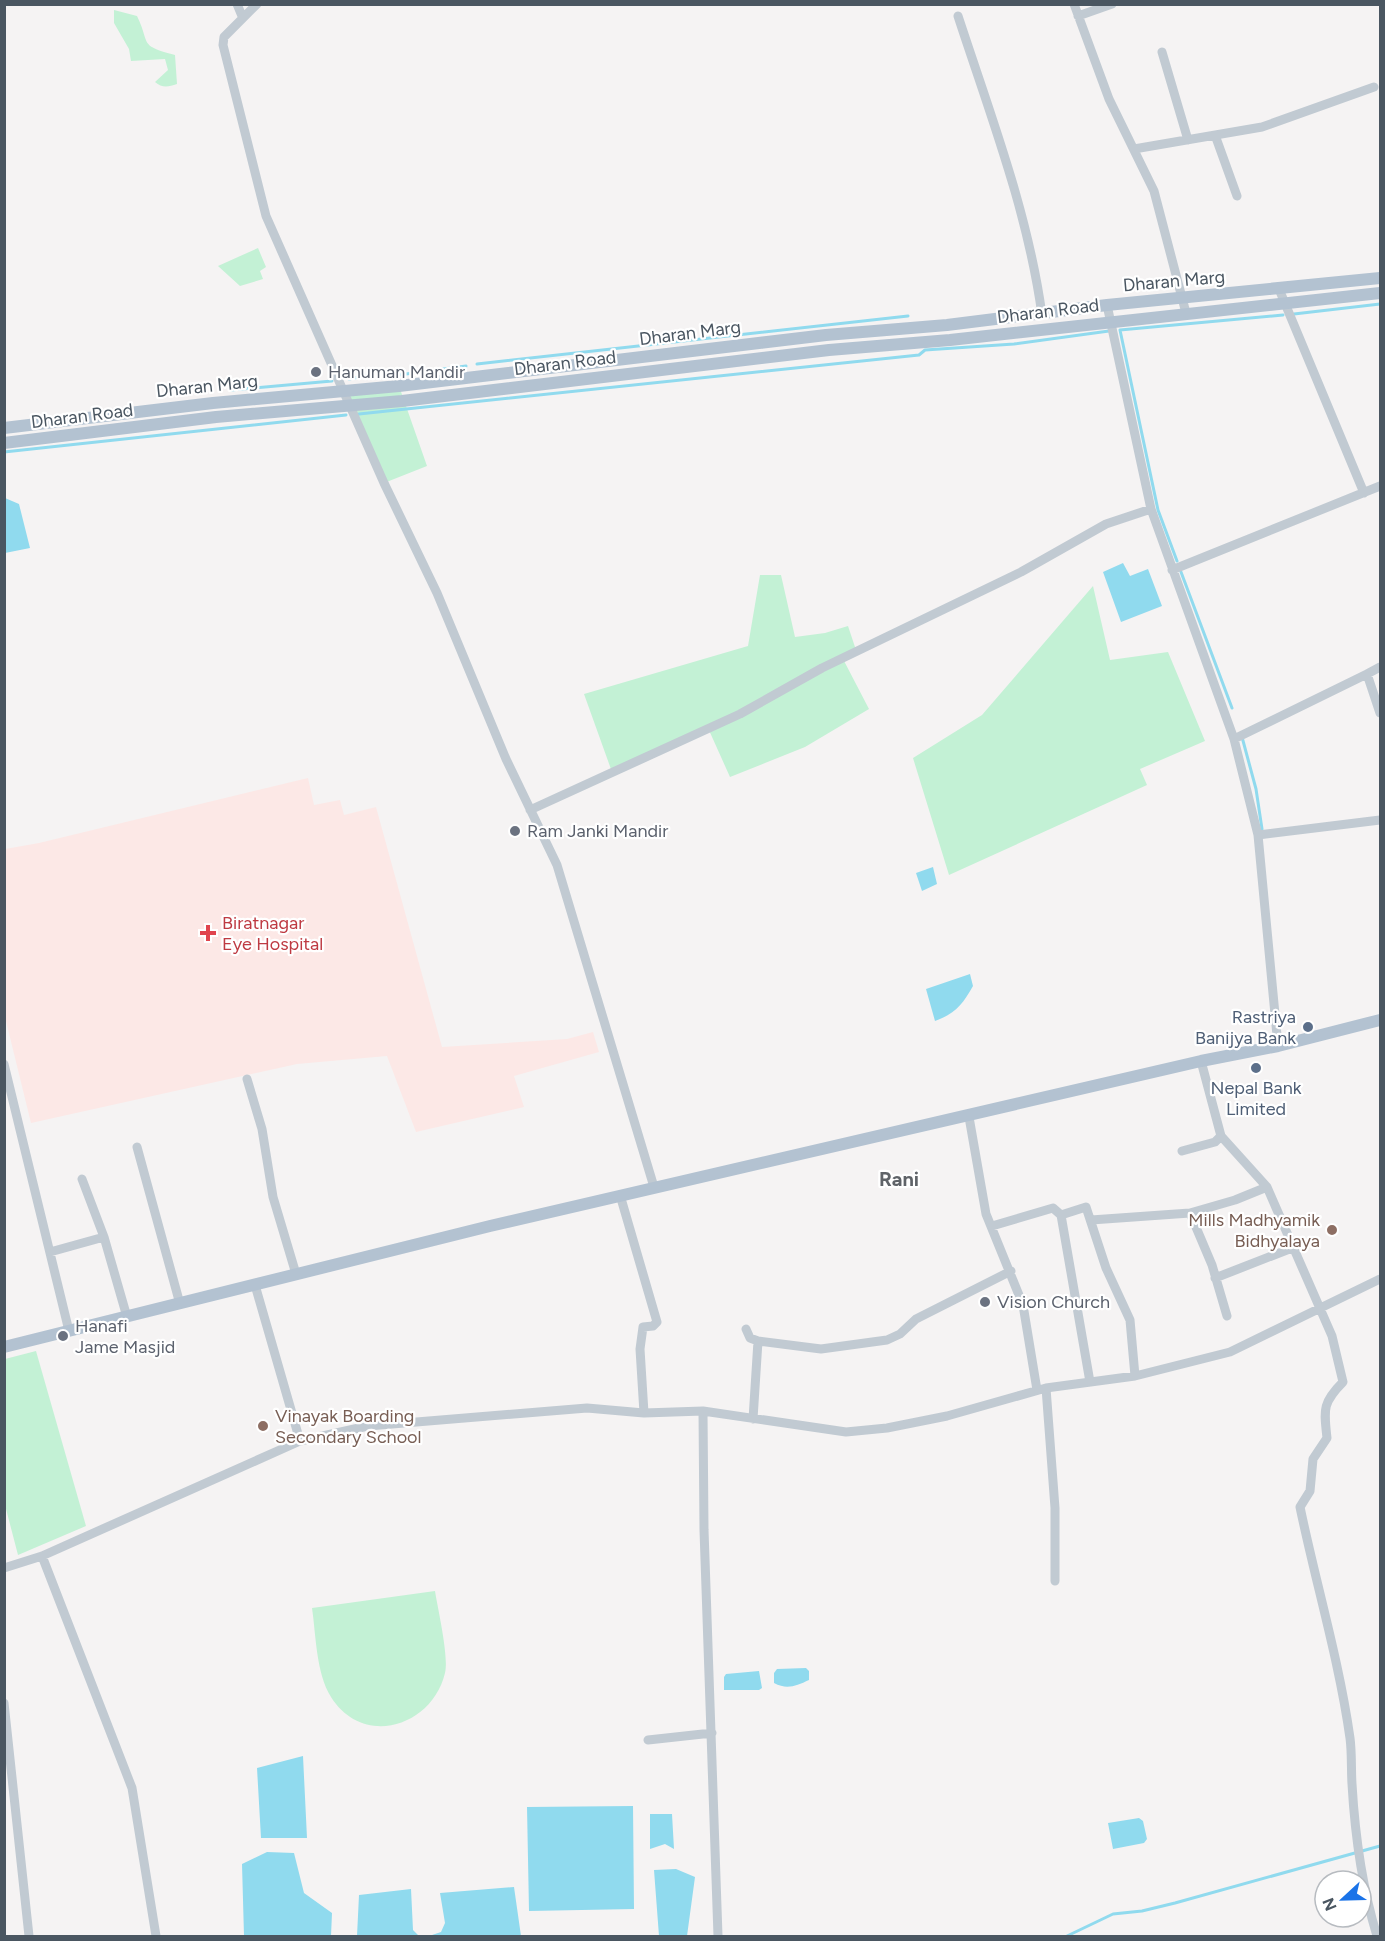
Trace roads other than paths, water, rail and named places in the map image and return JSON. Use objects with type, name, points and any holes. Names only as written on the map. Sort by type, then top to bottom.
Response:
[{"type":"main road","name":"Dharan Marg","points":[[4,428],[837,334],[1042,315],[1107,305],[1380,278]]},
{"type":"main road","name":"Dharan Road","points":[[4,443],[216,417],[350,405],[1380,293]]},
{"type":"main road","points":[[561,366],[562,381]]},
{"type":"main road","points":[[33,424],[35,439]]},
{"type":"main road","points":[[4,1347],[620,1195],[969,1117],[1201,1061],[1278,1046],[1380,1020]]},
{"type":"street","points":[[237,4],[242,16]]},
{"type":"street","points":[[257,4],[242,16],[224,37],[223,45],[266,216],[437,593],[506,759],[557,865],[654,1187]]},
{"type":"street","points":[[1074,4],[1109,99],[1155,191],[1186,313]]},
{"type":"street","points":[[1078,16],[1112,4]]},
{"type":"street","points":[[958,16],[1003,148],[1039,290],[1042,315]]},
{"type":"street","points":[[1162,52],[1188,140]]},
{"type":"street","points":[[1134,149],[1262,126],[1374,87]]},
{"type":"street","points":[[1215,135],[1237,196]]},
{"type":"street","points":[[1279,289],[1364,494]]},
{"type":"street","points":[[1107,305],[1151,509],[1234,739],[1258,836],[1278,1046]]},
{"type":"street","points":[[1172,570],[1380,486]]},
{"type":"street","points":[[530,810],[740,714],[822,668],[1021,572],[1106,524],[1151,509]]},
{"type":"street","points":[[1234,739],[1380,667]]},
{"type":"street","points":[[1366,674],[1380,713]]},
{"type":"street","points":[[1258,836],[1380,820]]},
{"type":"street","points":[[1201,1061],[1221,1136],[1267,1187],[1332,1336],[1343,1382],[1327,1398],[1324,1413],[1327,1438],[1313,1459],[1310,1491],[1300,1507],[1314,1575],[1335,1655],[1350,1740],[1365,1899],[1377,1936]]},
{"type":"street","points":[[4,1064],[69,1331]]},
{"type":"street","points":[[248,1079],[262,1129],[273,1197],[296,1274]]},
{"type":"street","points":[[969,1117],[986,1214],[1023,1305],[1041,1389],[1056,1508],[1055,1581]]},
{"type":"street","points":[[1182,1150],[1215,1142],[1221,1136]]},
{"type":"street","points":[[137,1147],[180,1304]]},
{"type":"street","points":[[82,1179],[104,1237],[127,1317]]},
{"type":"street","points":[[1091,1220],[1190,1213],[1235,1200],[1267,1187]]},
{"type":"street","points":[[620,1195],[657,1322],[656,1325],[643,1327],[640,1349],[644,1413]]},
{"type":"street","points":[[1061,1215],[1086,1207],[1106,1268],[1130,1320],[1135,1376]]},
{"type":"street","points":[[992,1226],[1053,1208],[1061,1215],[1090,1382]]},
{"type":"street","points":[[1190,1213],[1227,1316]]},
{"type":"street","points":[[50,1252],[104,1237]]},
{"type":"street","points":[[1215,1278],[1292,1248]]},
{"type":"street","points":[[746,1329],[750,1338],[759,1341],[821,1349],[881,1342],[900,1334],[916,1319],[1011,1271]]},
{"type":"street","points":[[4,1568],[42,1556],[300,1441],[369,1425],[587,1408],[644,1413],[703,1411],[846,1432],[887,1428],[947,1416],[1041,1389],[1135,1376],[1230,1352],[1380,1280]]},
{"type":"street","points":[[255,1285],[300,1441]]},
{"type":"street","points":[[753,1419],[759,1341]]},
{"type":"street","points":[[703,1411],[704,1530],[718,1936]]},
{"type":"street","points":[[42,1556],[132,1788],[156,1936]]},
{"type":"street","points":[[4,1703],[29,1936]]},
{"type":"street","points":[[648,1740],[712,1732]]},
{"type":"water","points":[[5,498],[19,504],[30,548],[5,553]]},
{"type":"water","points":[[1123,563],[1130,576],[1148,569],[1162,606],[1121,622],[1103,572]]},
{"type":"water","points":[[933,867],[937,884],[922,891],[916,873]]},
{"type":"water","points":[[970,974],[973,986],[966,998],[953,1012],[935,1021],[926,989]]},
{"type":"water","points":[[806,1668],[809,1671],[809,1680],[792,1686],[774,1683],[774,1673],[777,1669]]},
{"type":"water","points":[[759,1671],[762,1688],[759,1690],[724,1690],[726,1674]]},
{"type":"water","points":[[303,1756],[307,1838],[261,1838],[257,1768]]},
{"type":"water","points":[[633,1806],[634,1909],[529,1911],[527,1807]]},
{"type":"water","points":[[650,1814],[672,1814],[674,1849],[665,1844],[650,1849]]},
{"type":"water","points":[[1139,1818],[1143,1821],[1147,1839],[1144,1843],[1113,1849],[1108,1823]]},
{"type":"water","points":[[267,1852],[294,1853],[304,1893],[332,1913],[331,1936],[244,1936],[242,1864]]},
{"type":"water","points":[[676,1869],[695,1877],[687,1936],[659,1936],[654,1870]]},
{"type":"water","points":[[514,1887],[521,1936],[429,1936],[441,1932],[445,1923],[440,1893]]},
{"type":"water","points":[[411,1889],[413,1930],[419,1936],[357,1936],[359,1895]]},
{"type":"waterway","points":[[1294,314],[1380,304]]},
{"type":"waterway","points":[[1177,561],[1158,510],[1120,330],[1283,315]]},
{"type":"waterway","points":[[477,364],[908,316]]},
{"type":"waterway","points":[[359,414],[919,355],[925,350],[1014,344],[1109,331]]},
{"type":"waterway","points":[[349,379],[372,374],[391,376],[466,366]]},
{"type":"waterway","points":[[231,390],[332,381]]},
{"type":"waterway","points":[[4,452],[346,415]]},
{"type":"waterway","points":[[1181,572],[1232,708]]},
{"type":"waterway","points":[[1242,737],[1256,789],[1262,829]]},
{"type":"waterway","points":[[1067,1936],[1113,1914],[1142,1911],[1175,1903],[1380,1846]]},
{"type":"place","name":"Hanuman Mandir","points":[[316,372]]},
{"type":"place","name":"Ram Janki Mandir","points":[[515,831]]},
{"type":"place","name":"Biratnagar Eye Hospital","points":[[208,933]]},
{"type":"place","name":"Rastriya Banijya Bank","points":[[1308,1027]]},
{"type":"place","name":"Nepal Bank Limited","points":[[1256,1068]]},
{"type":"place","name":"Mills Madhyamik Bidhyalaya","points":[[1332,1230]]},
{"type":"place","name":"Vision Church","points":[[985,1302]]},
{"type":"place","name":"Hanafi Jame Masjid","points":[[63,1336]]},
{"type":"place","name":"Vinayak Boarding Secondary School","points":[[263,1426]]},
{"type":"district","name":"Rani","points":[[899,1179]]}]
